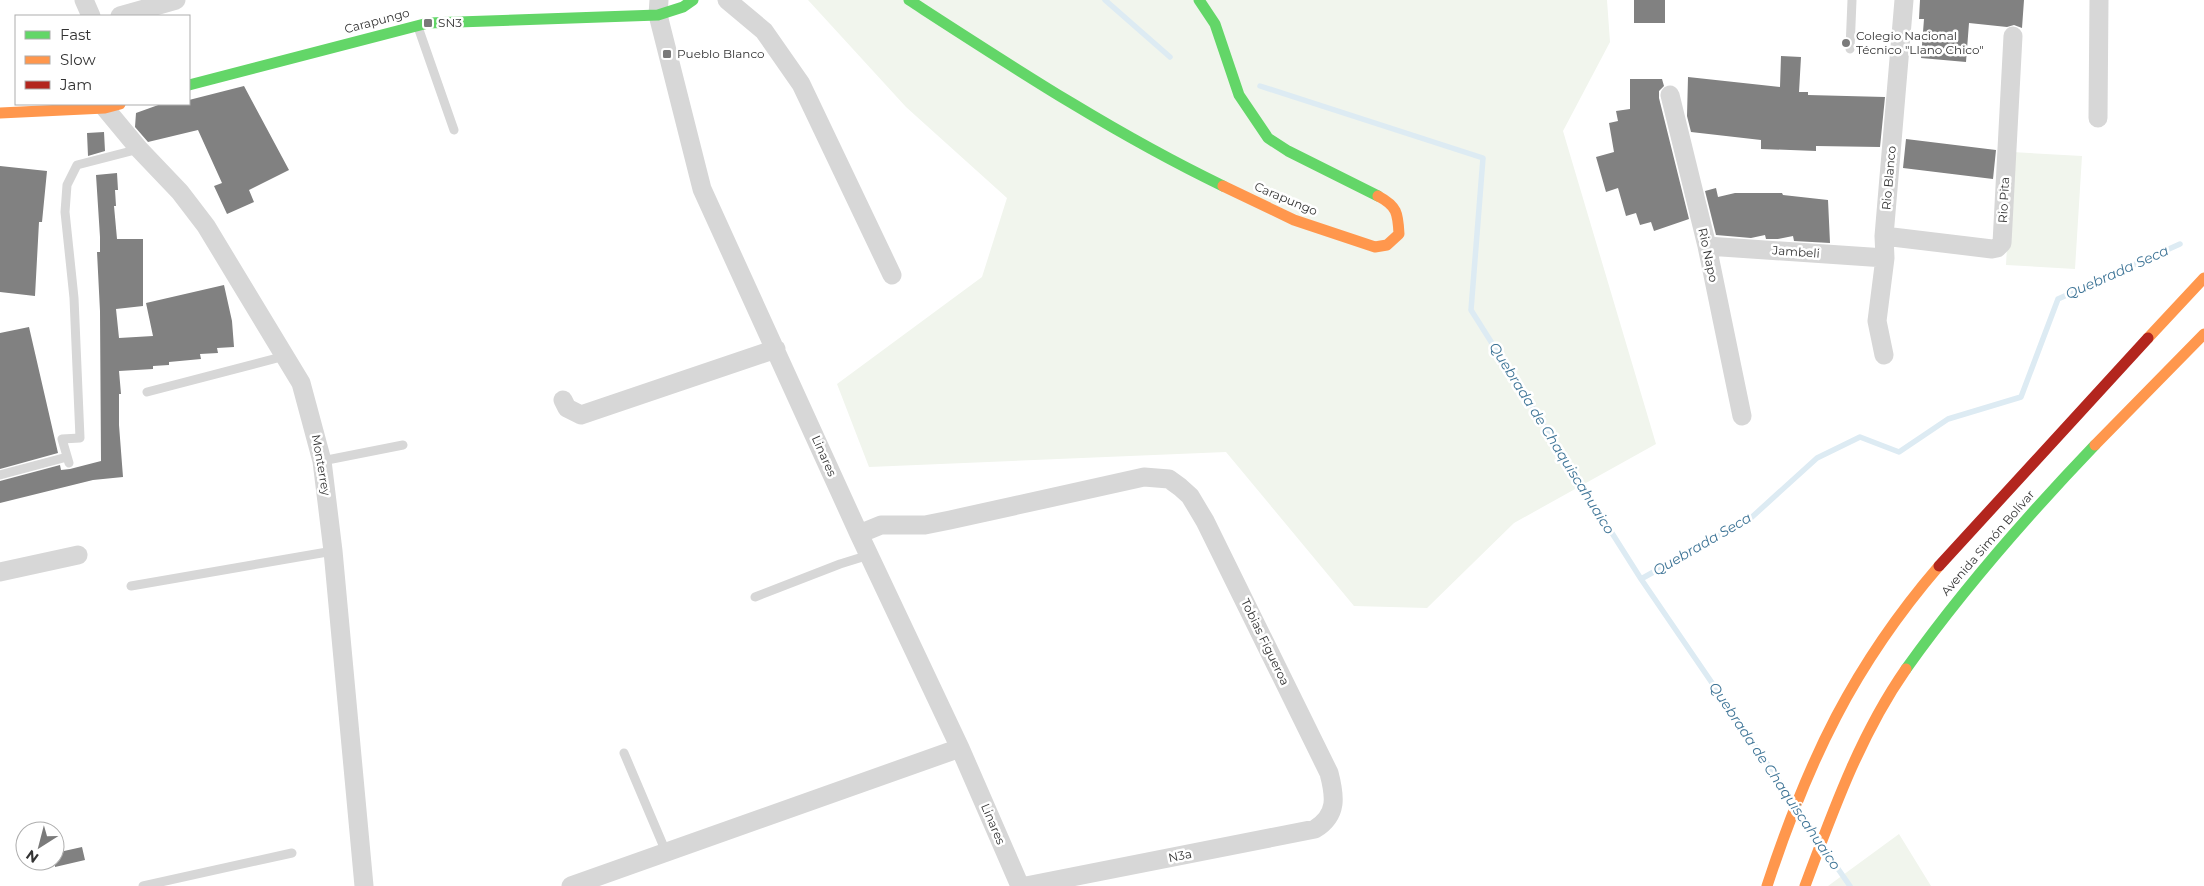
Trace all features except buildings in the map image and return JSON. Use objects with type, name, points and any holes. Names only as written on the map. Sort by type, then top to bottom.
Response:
[{"type":"main road","name":"Carapungo","points":[[190,85],[417,24],[658,7],[683,7],[693,0]]},
{"type":"main road","name":"Carapungo","points":[[910,0],[1112,128],[1172,161],[1294,220],[1375,247],[1387,245],[1399,234],[1398,213],[1388,201],[1288,151],[1268,138],[1252,118],[1238,95],[1215,24],[1199,0]]},
{"type":"main road","points":[[0,113],[103,106]]},
{"type":"main road","name":"Avenida Simón Bolívar","points":[[1767,886],[1788,822],[1800,793],[1835,717],[1860,673],[1937,567],[2204,278]]},
{"type":"main road","name":"Avenida Simón Bolívar","points":[[1805,886],[1831,816],[1875,718],[1898,680],[1960,593],[2058,484],[2204,334]]},
{"type":"street","points":[[84,0],[91,15]]},
{"type":"street","points":[[124,15],[176,0]]},
{"type":"street","points":[[727,0],[764,31],[801,84],[892,275]]},
{"type":"street","name":"Rio Blanco","points":[[1884,355],[1877,320],[1885,258],[1884,236],[1904,0]]},
{"type":"street","points":[[2098,118],[2099,0]]},
{"type":"street","name":"Linares","points":[[658,7],[702,190],[859,534],[960,748],[1020,886]]},
{"type":"street","name":"Rio Pita","points":[[1884,236],[1992,249],[1997,248],[2002,243],[2013,36]]},
{"type":"street","name":"Rio Napo","points":[[1670,95],[1707,246],[1742,416]]},
{"type":"street","name":"Monterrey","points":[[103,106],[139,149],[180,192],[206,226],[301,383],[322,461],[333,552],[364,886]]},
{"type":"street","name":"Jambeli","points":[[1707,246],[1885,258]]},
{"type":"street","points":[[563,400],[567,408],[573,413],[581,415],[776,349]]},
{"type":"street","name":"Tobias Figueroa","points":[[859,534],[881,525],[924,525],[1144,477],[1169,479],[1190,496],[1205,521],[1329,773],[1334,801],[1329,817]]},
{"type":"street","points":[[0,572],[78,555]]},
{"type":"street","points":[[571,886],[960,748]]},
{"type":"street","name":"N3a","points":[[1026,886],[1286,836],[1315,829],[1329,817]]},
{"type":"lane","points":[[1850,49],[1852,0]]},
{"type":"lane","points":[[417,24],[454,130]]},
{"type":"lane","points":[[0,475],[68,460],[62,439],[80,438],[74,298],[65,212],[67,185],[77,165],[139,149]]},
{"type":"lane","points":[[147,392],[285,356]]},
{"type":"lane","points":[[322,461],[403,445]]},
{"type":"lane","points":[[131,586],[333,552]]},
{"type":"lane","points":[[755,597],[840,564],[869,555]]},
{"type":"lane","points":[[624,753],[666,852]]},
{"type":"lane","points":[[143,886],[292,852]]},
{"type":"shaded area","points":[[808,0],[1607,0],[1610,42],[1563,131],[1656,444],[1514,523],[1427,608],[1354,606],[1226,452],[869,467],[837,384],[982,277],[1007,198],[906,107]]},
{"type":"shaded area","points":[[2012,152],[2082,156],[2075,269],[2006,265]]},
{"type":"shaded area","points":[[1899,834],[1931,886],[1828,886]]},
{"type":"waterway","name":"Quebrada de Chaquiscahuaico","points":[[1105,0],[1170,57]]},
{"type":"waterway","name":"Quebrada de Chaquiscahuaico","points":[[1260,86],[1483,158],[1471,310],[1641,579],[1790,797]]},
{"type":"waterway","name":"Quebrada Seca","points":[[1641,579],[1752,517],[1817,458],[1860,437],[1899,452],[1948,419],[2021,397],[2058,299],[2180,244]]},
{"type":"waterway","name":"Quebrada de Chaquiscahuaico","points":[[1800,813],[1815,835]]},
{"type":"waterway","name":"Quebrada de Chaquiscahuaico","points":[[1827,853],[1850,886]]},
{"type":"traffic: fast","points":[[190,85],[428,23],[658,15],[683,7],[693,0]]},
{"type":"traffic: fast","points":[[909,0],[1024,74],[1102,121],[1223,186]]},
{"type":"traffic: fast","points":[[1199,0],[1215,24],[1239,95],[1268,138],[1288,151],[1378,196]]},
{"type":"traffic: fast","points":[[1906,669],[1950,610],[1996,554],[2095,445]]},
{"type":"traffic: slow","points":[[0,113],[105,108],[116,105]]},
{"type":"traffic: slow","points":[[1223,186],[1294,220],[1375,247],[1387,245],[1399,234],[1397,215],[1393,207],[1378,196]]},
{"type":"traffic: slow","points":[[2148,338],[2204,278]]},
{"type":"traffic: slow","points":[[2095,445],[2204,334]]},
{"type":"traffic: slow","points":[[1767,886],[1799,797],[1836,717],[1882,641],[1939,566]]},
{"type":"traffic: slow","points":[[1805,886],[1837,802],[1861,747],[1906,669]]},
{"type":"traffic: jam","points":[[1939,566],[2148,338]]},
{"type":"place","name":"SN3","points":[[428,23]]},
{"type":"place","name":"Colegio Nacional Técnico \"Llano Chico\"","points":[[1846,43]]},
{"type":"place","name":"Pueblo Blanco","points":[[667,54]]}]
